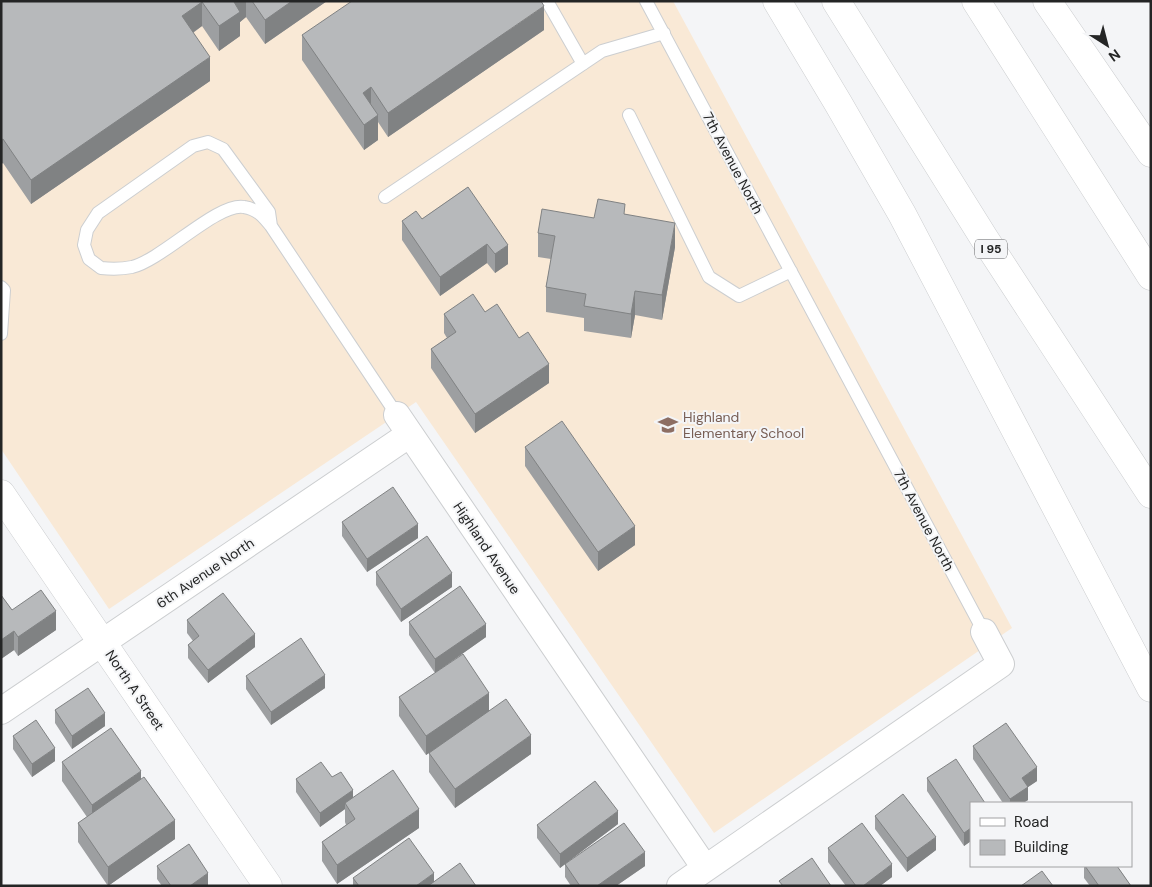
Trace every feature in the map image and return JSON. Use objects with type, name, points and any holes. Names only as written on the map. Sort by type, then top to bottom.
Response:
[{"type":"main road","points":[[777,1],[843,110],[902,214],[1151,688]]},
{"type":"main road","name":"I 95","points":[[836,1],[984,238],[1151,494]]},
{"type":"main road","points":[[976,1],[1151,276]]},
{"type":"main road","points":[[1047,1],[1151,152]]},
{"type":"main road","name":"North A Street","points":[[1,494],[268,886]]},
{"type":"street","name":"6th Avenue North","points":[[1,711],[102,642],[404,425]]},
{"type":"street","name":"Highland Avenue","points":[[404,425],[705,868]]},
{"type":"street","name":"7th Avenue North","points":[[680,886],[1001,664],[984,632]]},
{"type":"lane","points":[[547,1],[583,64]]},
{"type":"lane","name":"7th Avenue North","points":[[646,1],[984,632]]},
{"type":"lane","points":[[385,197],[602,51],[664,33]]},
{"type":"lane","points":[[629,114],[709,277],[739,296],[790,271]]},
{"type":"lane","points":[[208,142],[223,149],[269,212],[272,226],[260,212],[242,206],[225,210],[167,248],[133,267],[117,269],[101,268],[89,259],[84,245],[87,230],[98,213],[193,146],[208,142]]},
{"type":"lane","name":"Highland Avenue","points":[[272,226],[404,425]]},
{"type":"lane","points":[[1,287],[4,290],[1,334]]},
{"type":"shaded area","name":"Highland Elementary School","points":[[1,1],[673,1],[1012,628],[714,833],[416,402],[109,609],[1,449]]},
{"type":"building","points":[[1,1],[235,1],[240,12],[219,26],[202,2],[182,16],[210,57],[31,180],[3,139],[1,140]]},
{"type":"building","points":[[252,1],[292,1],[265,20]]},
{"type":"building","points":[[352,1],[541,1],[544,6],[388,113],[371,87],[363,93],[378,115],[364,125],[302,35]]},
{"type":"building","points":[[468,187],[508,245],[495,254],[487,244],[440,277],[402,221],[416,211],[422,219]]},
{"type":"building","points":[[598,199],[625,204],[624,214],[675,223],[662,295],[635,291],[631,314],[584,306],[586,294],[546,287],[555,236],[538,233],[542,209],[594,218]]},
{"type":"building","points":[[473,294],[485,312],[497,304],[519,338],[528,332],[549,364],[475,414],[431,349],[456,332],[444,314]]},
{"type":"building","points":[[562,421],[635,526],[598,552],[525,447]]},
{"type":"building","points":[[393,487],[418,524],[367,559],[342,522]]},
{"type":"building","points":[[427,536],[452,573],[401,609],[376,572]]},
{"type":"building","points":[[460,586],[486,624],[435,659],[409,622]]},
{"type":"building","points":[[41,590],[56,611],[18,637],[14,631],[1,640],[1,595],[12,610]]},
{"type":"building","points":[[223,593],[255,634],[208,670],[188,645],[199,636],[187,620]]},
{"type":"building","points":[[301,638],[325,675],[271,712],[246,676]]},
{"type":"building","points":[[463,654],[489,693],[426,736],[399,697]]},
{"type":"building","points":[[88,688],[105,713],[72,736],[55,710]]},
{"type":"building","points":[[506,699],[531,735],[455,789],[429,753]]},
{"type":"building","points":[[36,720],[55,748],[32,764],[13,736]]},
{"type":"building","points":[[1006,723],[1037,767],[1022,778],[1028,787],[1010,799],[973,746]]},
{"type":"building","points":[[111,728],[141,771],[92,805],[62,762]]},
{"type":"building","points":[[956,759],[984,802],[970,802],[970,829],[964,833],[927,778]]},
{"type":"building","points":[[321,762],[332,777],[341,772],[353,790],[320,813],[296,779]]},
{"type":"building","points":[[393,770],[419,809],[337,865],[322,842],[355,819],[345,803]]},
{"type":"building","points":[[144,777],[175,820],[108,867],[78,823]]},
{"type":"building","points":[[595,781],[618,811],[560,854],[537,825]]},
{"type":"building","points":[[903,794],[936,837],[907,858],[875,816]]},
{"type":"building","points":[[624,823],[645,852],[597,886],[580,886],[565,864]]},
{"type":"building","points":[[862,823],[892,864],[863,886],[856,886],[828,848]]},
{"type":"building","points":[[409,838],[434,873],[416,886],[359,886],[353,878]]},
{"type":"building","points":[[189,844],[208,873],[190,886],[171,886],[157,866]]},
{"type":"building","points":[[812,858],[831,886],[783,886],[779,881]]},
{"type":"building","points":[[460,863],[476,886],[428,886]]},
{"type":"building","points":[[1086,867],[1118,867],[1131,886],[1099,886]]},
{"type":"building","points":[[1042,871],[1053,886],[1021,886]]},
{"type":"place","name":"Highland Elementary School","points":[[668,425]]}]
